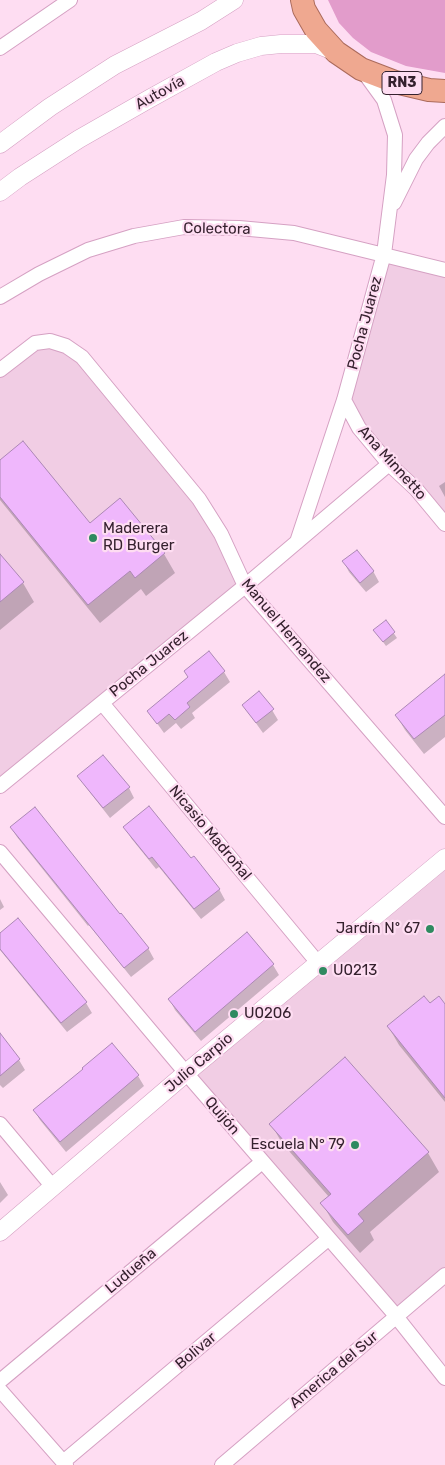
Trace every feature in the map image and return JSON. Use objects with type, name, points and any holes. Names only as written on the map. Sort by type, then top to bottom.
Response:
[{"type":"highway","name":"RN3","points":[[302,0],[304,9],[316,30],[336,52],[361,68],[395,82],[429,90],[445,91]]},
{"type":"street","points":[[0,48],[70,0]]},
{"type":"street","points":[[0,144],[50,107],[115,66],[201,21],[234,0]]},
{"type":"street","name":"Autovía","points":[[0,192],[79,139],[216,62],[237,53],[261,46],[281,44],[316,44],[336,52]]},
{"type":"street","name":"Pocha Juarez","points":[[297,542],[344,400],[384,254],[394,175],[395,134],[384,100],[361,68]]},
{"type":"street","points":[[389,215],[416,159],[428,143],[445,126]]},
{"type":"street","name":"Colectora","points":[[0,297],[39,274],[88,250],[134,236],[184,227],[239,228],[294,234],[445,270]]},
{"type":"street","name":"Manuel Hernandez","points":[[0,370],[35,343],[50,341],[66,346],[82,357],[199,498],[221,534],[245,586],[445,817]]},
{"type":"street","name":"Ana Minnetto","points":[[344,400],[359,428],[389,464],[416,489],[445,524]]},
{"type":"street","name":"Pocha Juarez","points":[[0,786],[245,586],[389,464]]},
{"type":"street","name":"Nicasio Madroñal","points":[[102,703],[318,963]]},
{"type":"street","name":"Quijón","points":[[0,852],[186,1074],[396,1317],[445,1378]]},
{"type":"street","name":"Julio Carpio","points":[[0,1232],[445,858]]},
{"type":"street","points":[[0,1124],[53,1187]]},
{"type":"street","name":"Ludueña","points":[[0,1380],[262,1162]]},
{"type":"street","name":"Bolivar","points":[[64,1463],[328,1239]]},
{"type":"street","name":"America del Sur","points":[[222,1465],[445,1275]]},
{"type":"street","points":[[0,1390],[64,1463]]},
{"type":"shaded area","points":[[328,0],[445,0],[445,73],[406,66],[371,52],[353,38],[339,23]]},
{"type":"shaded area","points":[[384,254],[445,270],[445,524],[344,400]]},
{"type":"shaded area","points":[[35,343],[66,346],[199,498],[245,586],[0,786],[0,370]]},
{"type":"shaded area","points":[[445,858],[445,1275],[396,1317],[186,1073]]},
{"type":"building","name":"Maderera RD Burger","points":[[23,441],[90,523],[120,498],[165,553],[135,578],[130,571],[88,605],[0,497],[0,460]]},
{"type":"building","points":[[357,550],[374,571],[360,583],[342,561]]},
{"type":"building","points":[[0,554],[24,582],[0,602]]},
{"type":"building","points":[[386,620],[395,632],[383,642],[373,630]]},
{"type":"building","points":[[209,651],[225,671],[187,703],[190,707],[175,720],[169,714],[157,724],[147,711],[188,677],[184,671]]},
{"type":"building","points":[[445,674],[445,715],[414,739],[395,715]]},
{"type":"building","points":[[259,691],[274,709],[256,723],[242,705]]},
{"type":"building","points":[[103,755],[130,787],[103,808],[77,776]]},
{"type":"building","points":[[149,806],[191,858],[194,856],[220,889],[194,909],[152,857],[149,859],[123,827]]},
{"type":"building","points":[[35,807],[149,948],[124,968],[10,827]]},
{"type":"building","points":[[18,918],[87,1002],[61,1023],[0,949],[0,933]]},
{"type":"building","points":[[247,932],[274,964],[195,1032],[168,999]]},
{"type":"building","points":[[424,996],[430,1003],[439,996],[445,1004],[445,1098],[387,1026]]},
{"type":"building","points":[[0,1033],[20,1059],[0,1076]]},
{"type":"building","points":[[112,1043],[139,1075],[60,1142],[33,1110]]},
{"type":"building","points":[[345,1057],[429,1152],[358,1214],[364,1221],[348,1235],[320,1203],[331,1194],[269,1124]]},
{"type":"place","name":"Maderera RD Burger","points":[[93,538]]},
{"type":"place","name":"Jardín Nº 67","points":[[430,929]]},
{"type":"place","name":"U0213","points":[[323,971]]},
{"type":"place","name":"U0206","points":[[234,1014]]},
{"type":"place","name":"Escuela N° 79","points":[[355,1145]]}]
